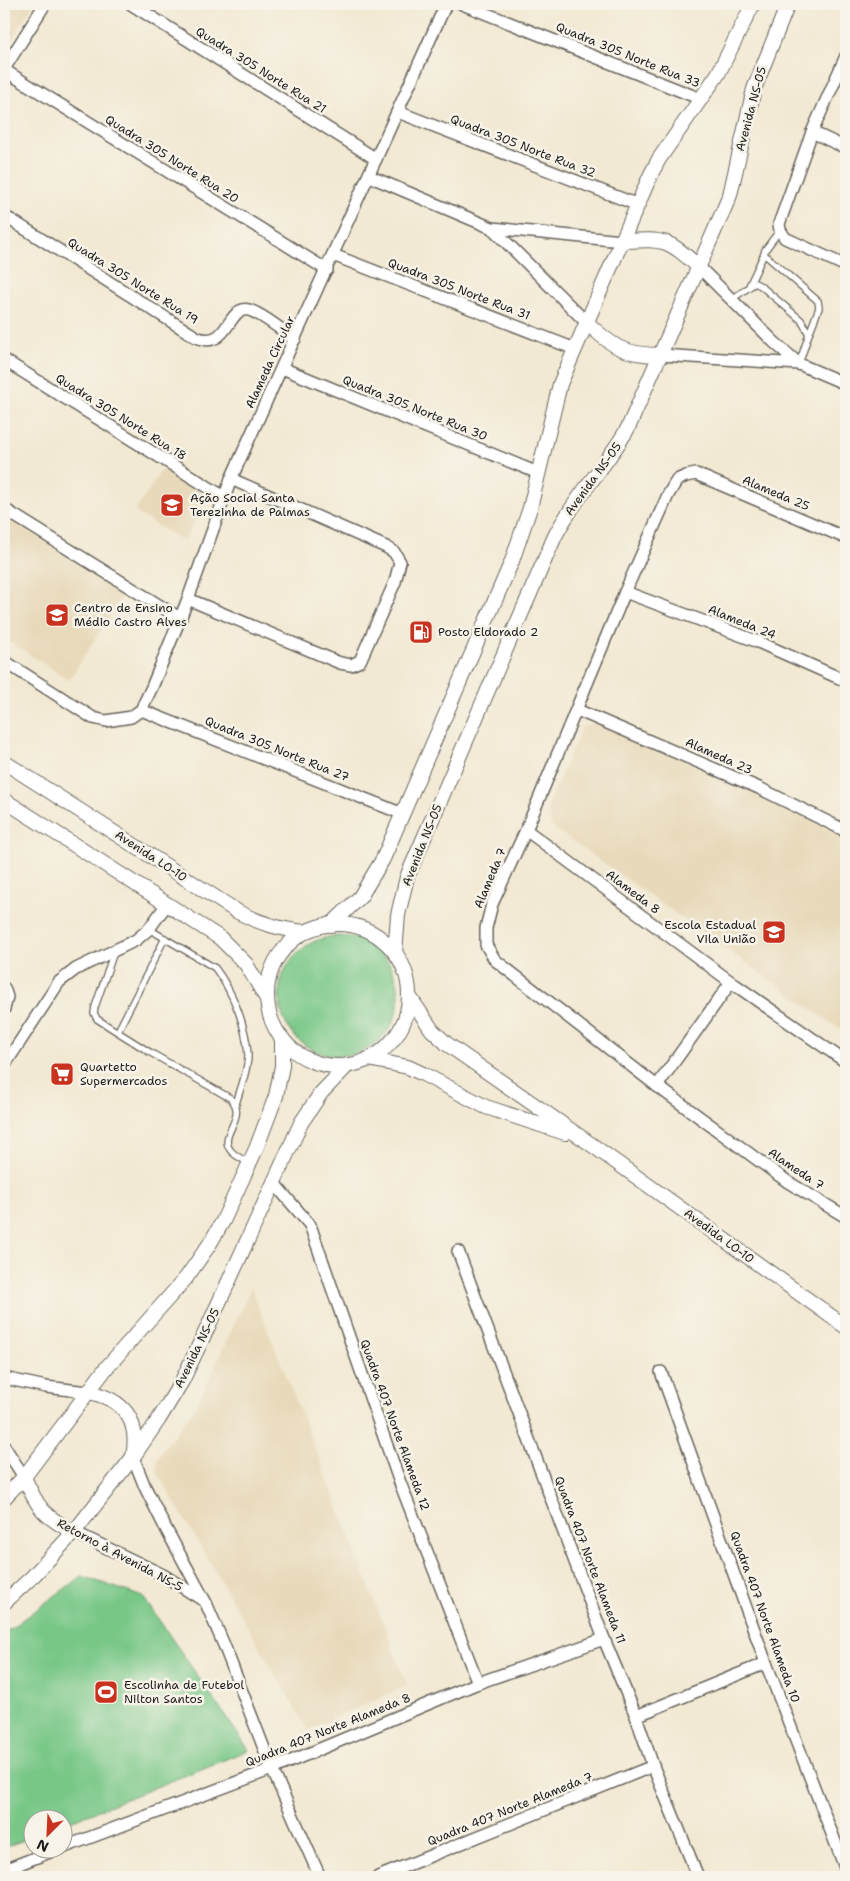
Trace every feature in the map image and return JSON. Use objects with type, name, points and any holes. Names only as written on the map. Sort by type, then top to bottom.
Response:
[{"type":"street","points":[[4,70],[45,4]]},
{"type":"street","name":"Quadra 305 Norte Rua 21","points":[[131,4],[376,159]]},
{"type":"street","name":"Alameda Circular","points":[[141,710],[181,619],[231,478],[327,270],[446,4]]},
{"type":"street","name":"Quadra 305 Norte Rua 33","points":[[462,4],[701,99]]},
{"type":"street","name":"Avenida NS-05","points":[[331,925],[366,889],[383,858],[512,560],[530,508],[554,400],[586,322],[659,159],[724,64],[754,4]]},
{"type":"street","name":"Avenida NS-05","points":[[395,953],[398,915],[407,877],[551,545],[566,516],[614,452],[628,428],[730,195],[755,85],[788,4]]},
{"type":"street","points":[[846,56],[812,132],[780,219],[780,230],[785,238],[846,266]]},
{"type":"street","name":"Quadra 305 Norte Rua 20","points":[[4,70],[327,270]]},
{"type":"street","name":"Quadra 305 Norte Rua 32","points":[[398,112],[638,205]]},
{"type":"street","points":[[812,132],[846,148]]},
{"type":"street","points":[[369,176],[492,228],[622,241],[663,241],[676,247],[699,267],[779,346],[800,364],[846,384]]},
{"type":"street","name":"Quadra 305 Norte Rua 19","points":[[4,218],[11,220],[196,337],[210,341],[217,338],[238,313],[248,310],[295,340]]},
{"type":"street","points":[[492,228],[586,322],[612,344],[623,350],[640,355],[800,364]]},
{"type":"street","name":"Quadra 305 Norte Rua 31","points":[[333,255],[575,349]]},
{"type":"street","name":"Quadra 305 Norte Rua 18","points":[[4,360],[224,497]]},
{"type":"street","name":"Quadra 305 Norte Rua 30","points":[[282,368],[538,472]]},
{"type":"street","name":"Alameda 25","points":[[696,474],[846,536]]},
{"type":"street","name":"Alameda 7","points":[[696,474],[677,480],[625,592],[526,830],[492,904],[486,928],[486,945],[495,960],[657,1086],[788,1182],[846,1217]]},
{"type":"street","points":[[188,599],[340,663],[351,665],[360,661],[395,582],[400,562],[394,552],[231,478]]},
{"type":"street","points":[[4,509],[181,619]]},
{"type":"street","name":"Alameda 24","points":[[625,592],[756,641],[846,681]]},
{"type":"street","points":[[4,661],[93,718],[106,722],[116,721],[131,717],[141,710]]},
{"type":"street","name":"Quadra 305 Norte Rua 27","points":[[141,710],[403,814]]},
{"type":"street","name":"Alameda 23","points":[[577,710],[759,788],[845,829]]},
{"type":"street","name":"Avenida LO-10","points":[[4,762],[238,912],[268,926],[306,932]]},
{"type":"street","points":[[4,800],[220,938],[230,946],[252,972],[267,999]]},
{"type":"street","name":"Alameda 8","points":[[526,830],[731,982],[846,1062]]},
{"type":"street","points":[[4,1066],[59,982],[76,970],[136,940],[149,929],[167,904]]},
{"type":"street","name":"Avenida NS-05","points":[[331,925],[345,925],[362,929],[383,940],[395,953],[406,974],[409,996],[405,1020],[398,1034],[388,1046],[368,1059],[348,1065],[327,1065],[308,1059],[291,1048],[282,1038],[272,1020],[267,999],[269,977],[275,963],[288,945],[306,932],[331,925]]},
{"type":"street","points":[[657,1086],[731,982]]},
{"type":"street","points":[[4,988],[7,997],[4,1009]]},
{"type":"street","name":"Avedida LO-10","points":[[409,996],[442,1041],[592,1145],[846,1327]]},
{"type":"street","name":"Avenida NS-05","points":[[4,1498],[24,1476],[106,1367],[186,1278],[223,1221],[279,1088],[282,1066],[282,1038]]},
{"type":"street","name":"Avedida LO-10","points":[[368,1059],[415,1070],[473,1101],[508,1115],[561,1131],[592,1145]]},
{"type":"street","name":"Avenida NS-05","points":[[4,1603],[33,1576],[74,1532],[133,1457],[160,1419],[182,1381],[307,1112],[328,1083],[348,1065]]},
{"type":"street","name":"Quadra 407 Norte Alameda 12","points":[[274,1184],[310,1225],[399,1480],[478,1683]]},
{"type":"street","name":"Quadra 407 Norte Alameda 11","points":[[458,1251],[604,1639],[698,1877]]},
{"type":"street","name":"Quadra 407 Norte Alameda 10","points":[[661,1372],[766,1663],[846,1870]]},
{"type":"street","points":[[4,1378],[46,1387],[88,1392],[114,1400],[125,1409],[135,1440],[133,1457],[154,1505],[206,1603],[272,1769],[320,1877]]},
{"type":"street","points":[[4,1446],[24,1476]]},
{"type":"street","name":"Retorno à Avenida NS-5","points":[[24,1476],[35,1502],[43,1512],[74,1532],[163,1575],[206,1603]]},
{"type":"street","name":"Quadra 407 Norte Alameda 8","points":[[72,1844],[272,1769],[478,1683],[604,1639]]},
{"type":"street","points":[[636,1716],[766,1663]]},
{"type":"street","name":"Quadra 407 Norte Alameda 7","points":[[378,1877],[653,1766]]},
{"type":"street","name":"Quadra 407 Norte Alameda 8","points":[[4,1870],[35,1858]]},
{"type":"lane","points":[[749,286],[765,250],[780,230]]},
{"type":"lane","points":[[764,254],[818,301],[819,308],[800,364]]},
{"type":"lane","points":[[732,300],[755,283],[802,320],[809,334]]},
{"type":"lane","points":[[149,929],[215,968],[222,978],[241,1019],[248,1055],[236,1104],[238,1112],[228,1135],[228,1145],[232,1152],[249,1163]]},
{"type":"lane","points":[[118,1031],[165,938]]},
{"type":"lane","points":[[115,950],[94,1013],[97,1019],[151,1053],[230,1098],[236,1104]]},
{"type":"shaded area","points":[[4,4],[34,4],[4,50]]},
{"type":"shaded area","name":"Ação Social Santa Terezinha de Palmas","points":[[162,469],[209,498],[183,541],[135,512]]},
{"type":"shaded area","name":"Centro de Ensino Médio Castro Alves","points":[[4,516],[125,592],[69,680],[4,638]]},
{"type":"shaded area","name":"Escola Estadual Vila União","points":[[597,723],[753,791],[841,835],[846,843],[846,1021],[840,1029],[551,826],[547,807],[582,727]]},
{"type":"shaded area","points":[[251,1288],[407,1685],[308,1730],[157,1472],[157,1461],[162,1451],[191,1413],[205,1388]]},
{"type":"green space","points":[[339,936],[351,937],[362,941],[372,946],[381,954],[389,963],[394,973],[398,984],[398,1008],[394,1019],[389,1029],[381,1038],[372,1046],[362,1051],[351,1055],[339,1056],[327,1055],[316,1051],[306,1046],[297,1038],[289,1029],[284,1019],[280,1008],[279,996],[280,984],[284,973],[289,963],[297,954],[306,946],[316,941],[327,937]]},
{"type":"green space","name":"Escolinha de Futebol Nilton Santos","points":[[82,1576],[143,1597],[249,1750],[72,1820],[72,1808],[22,1808],[22,1840],[4,1848],[4,1633]]},
{"type":"place","name":"Ação Social Santa Terezinha de Palmas","points":[[172,505]]},
{"type":"place","name":"Centro de Ensino Médio Castro Alves","points":[[57,615]]},
{"type":"place","name":"Posto Eldorado 2","points":[[421,632]]},
{"type":"place","name":"Escola Estadual Vila União","points":[[774,932]]},
{"type":"place","name":"Quartetto Supermercados","points":[[62,1074]]},
{"type":"place","name":"Escolinha de Futebol Nilton Santos","points":[[106,1692]]}]
